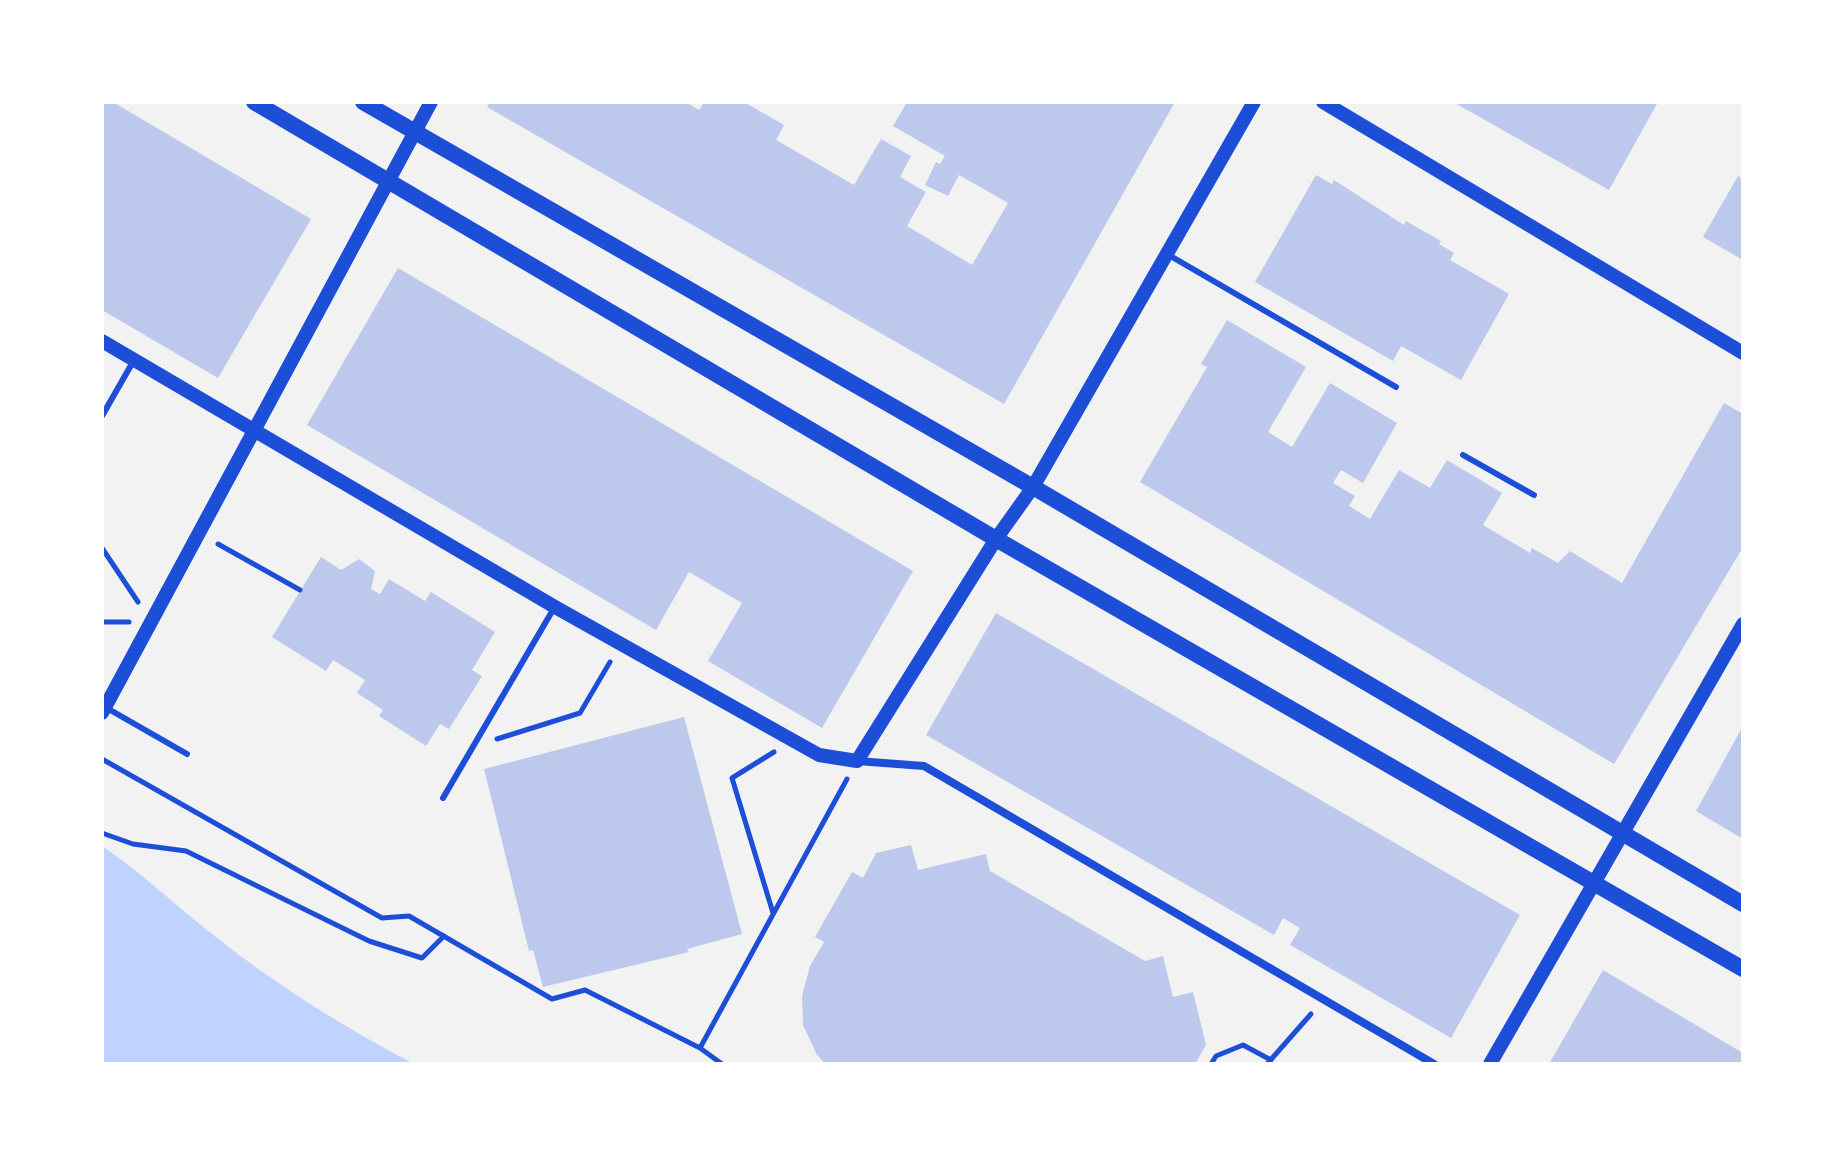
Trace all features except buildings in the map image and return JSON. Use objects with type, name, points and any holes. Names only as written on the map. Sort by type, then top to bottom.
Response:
[{"type":"main road","points":[[254,102],[996,539],[1743,969]]},
{"type":"main road","points":[[363,102],[1033,487],[1743,904]]},
{"type":"street","points":[[104,710],[431,102]]},
{"type":"street","points":[[857,761],[996,539],[1033,487],[1254,102]]},
{"type":"street","points":[[1323,102],[1743,353]]},
{"type":"street","points":[[102,341],[555,607],[819,755],[924,766],[1434,1064]]},
{"type":"street","points":[[1490,1064],[1597,884],[1743,624]]},
{"type":"lane","points":[[1167,254],[1396,387]]},
{"type":"lane","points":[[102,416],[134,359]]},
{"type":"lane","points":[[1463,455],[1534,495]]},
{"type":"lane","points":[[443,798],[555,607]]},
{"type":"lane","points":[[104,710],[187,754]]},
{"type":"path","points":[[199,533],[300,590]]},
{"type":"path","points":[[102,548],[151,622]]},
{"type":"path","points":[[102,622],[151,622]]},
{"type":"path","points":[[473,746],[580,713],[620,644]]},
{"type":"path","points":[[773,914],[732,778],[794,741]]},
{"type":"path","points":[[102,759],[382,918],[409,916],[552,999],[585,990],[700,1048],[722,1064]]},
{"type":"path","points":[[700,1048],[857,761]]},
{"type":"path","points":[[102,833],[133,844],[186,851],[369,941],[422,958],[444,936]]},
{"type":"path","points":[[1211,1064],[1216,1056],[1243,1045],[1269,1062],[1325,998]]},
{"type":"water","points":[[102,846],[260,970],[335,1020],[414,1064],[102,1064]]}]
